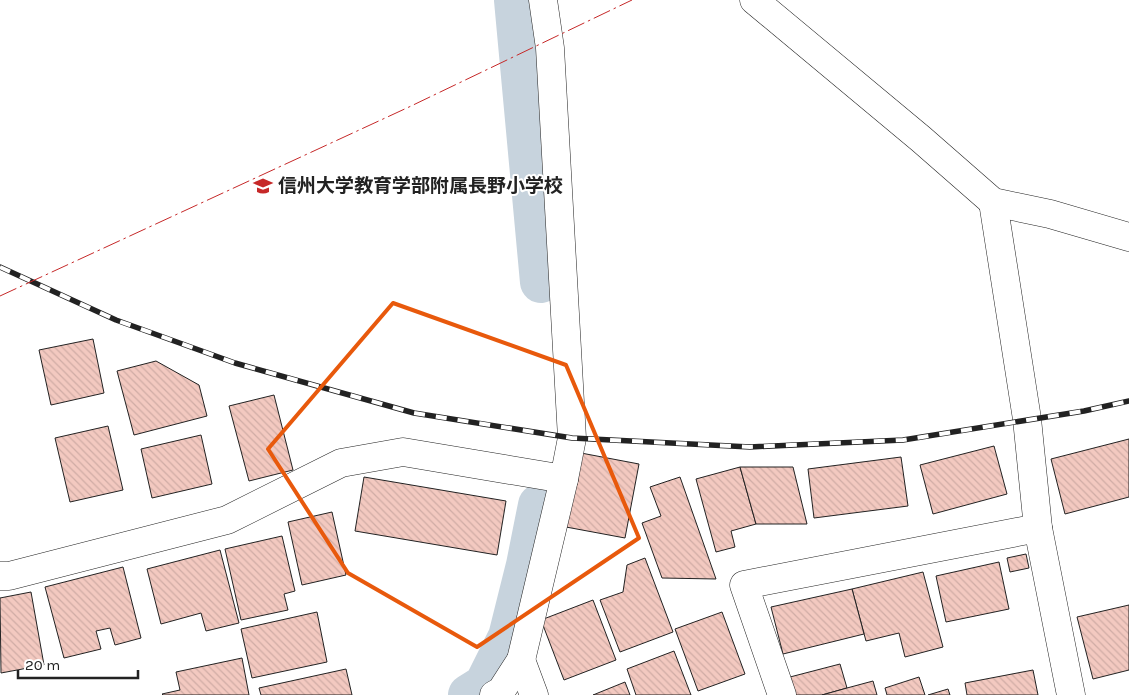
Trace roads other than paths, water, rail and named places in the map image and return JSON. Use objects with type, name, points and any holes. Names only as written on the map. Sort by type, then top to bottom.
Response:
[{"type":"street","points":[[494,695],[501,691],[521,660],[564,480],[572,438],[550,48],[543,0]]},
{"type":"street","points":[[754,0],[993,202],[1050,214],[1129,236]]},
{"type":"street","points":[[993,202],[1028,420],[1038,528],[1071,695]]},
{"type":"street","points":[[0,576],[9,576],[227,520],[341,463],[403,452],[564,480]]},
{"type":"street","points":[[782,695],[744,585],[1038,528]]},
{"type":"street","points":[[521,660],[534,695]]},
{"type":"waterway","points":[[515,0],[541,282]]},
{"type":"waterway","points":[[469,695],[485,685],[509,637],[527,565],[539,505]]},
{"type":"railway","points":[[0,267],[116,320],[235,363],[414,413],[572,438],[750,447],[903,440],[1084,411],[1129,401]]},
{"type":"place","name":"信州大学教育学部附属長野小学校","points":[[263,186]]}]
